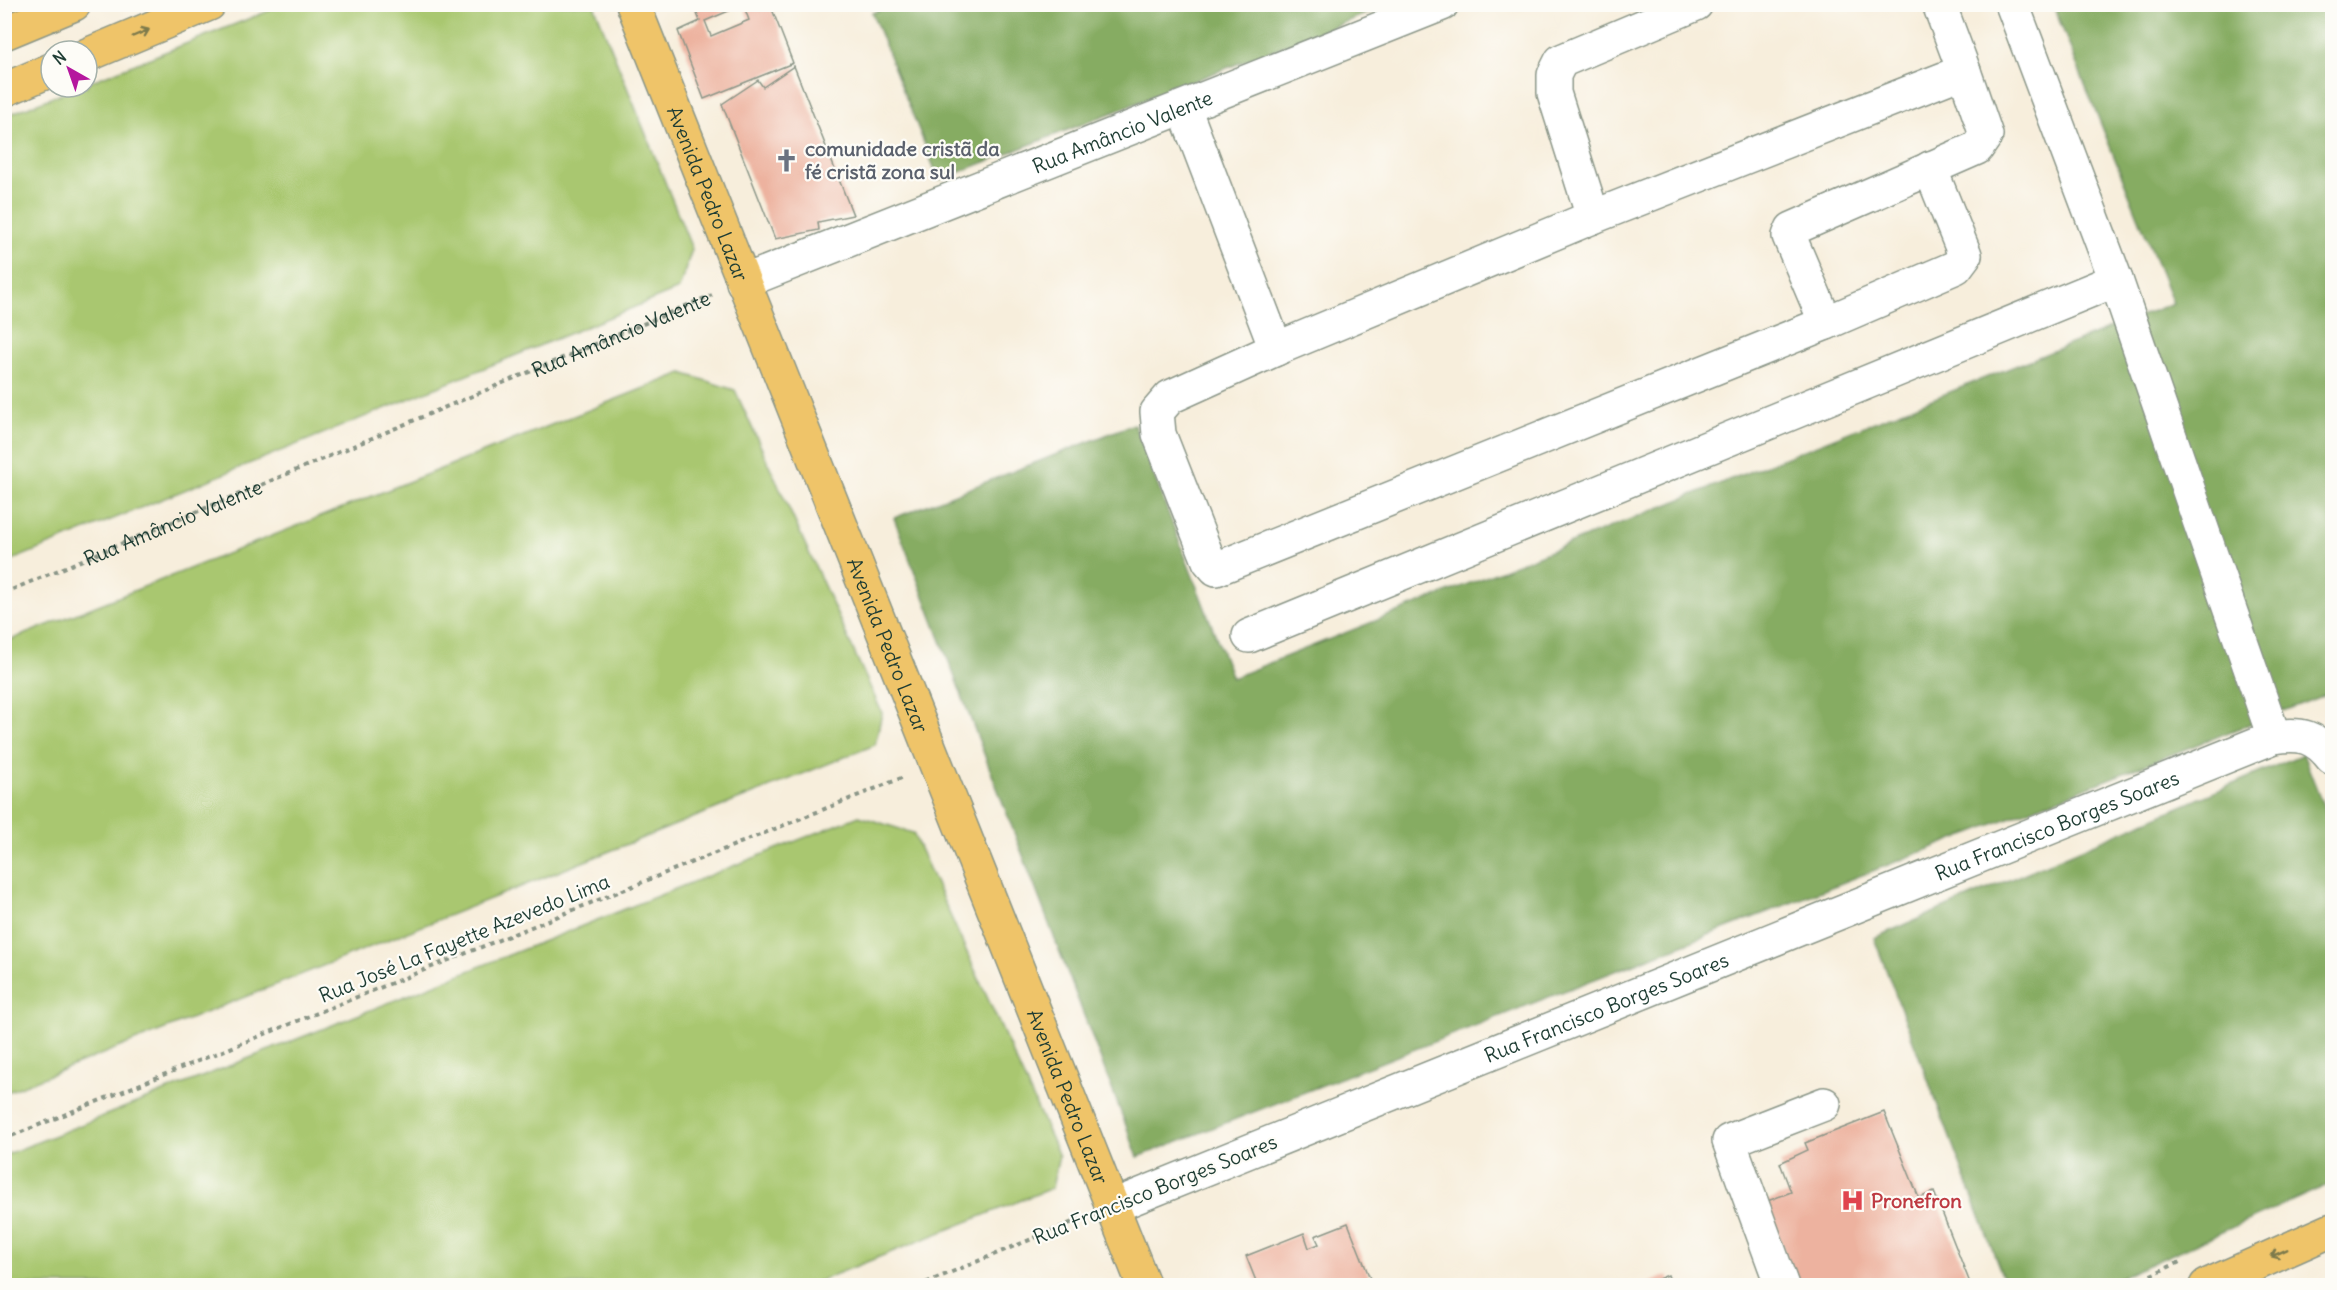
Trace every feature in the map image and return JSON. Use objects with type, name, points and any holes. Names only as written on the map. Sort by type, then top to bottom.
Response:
[{"type":"main road","points":[[4,33],[74,4]]},
{"type":"main road","points":[[99,49],[176,11],[209,4]]},
{"type":"main road","name":"Avenida Pedro Lazar","points":[[633,4],[1144,1286]]},
{"type":"main road","points":[[4,90],[39,75]]},
{"type":"main road","points":[[2206,1286],[2332,1230]]},
{"type":"street","name":"Rua Amâncio Valente","points":[[743,282],[1442,4]]},
{"type":"street","points":[[1593,217],[1554,93],[1554,75],[1561,61],[1696,4]]},
{"type":"street","points":[[1826,323],[1789,236],[1792,229],[1977,148],[1986,135],[1939,4]]},
{"type":"street","points":[[2012,4],[2284,735],[2310,737],[2332,758]]},
{"type":"street","points":[[1930,168],[1965,255],[1956,267],[1826,323],[1216,569],[1209,561],[1159,434],[1157,412],[1170,397],[1276,349],[1593,217],[1964,71]]},
{"type":"street","points":[[1184,108],[1276,349]]},
{"type":"street","points":[[1249,636],[2116,280]]},
{"type":"street","name":"Rua Francisco Borges Soares","points":[[1111,1207],[2284,735]]},
{"type":"street","points":[[1782,1286],[1729,1141],[1824,1104]]},
{"type":"path","name":"Rua Amâncio Valente","points":[[4,593],[743,282]]},
{"type":"path","name":"Rua José La Fayette Azevedo Lima","points":[[4,1138],[936,765]]},
{"type":"path","name":"Rua Francisco Borges Soares","points":[[918,1286],[1111,1207]]},
{"type":"green space","points":[[286,4],[594,5],[692,249],[679,289],[5,563],[5,116],[48,99],[99,99],[99,78]]},
{"type":"green space","points":[[892,4],[1389,5],[939,180],[872,13]]},
{"type":"green space","points":[[2053,5],[2332,5],[2332,692],[1138,1157],[894,518],[1134,424],[1232,678],[2173,303]]},
{"type":"green space","points":[[682,373],[735,390],[882,713],[875,745],[5,1093],[5,642]]},
{"type":"green space","points":[[2303,754],[2332,828],[2332,1183],[2103,1285],[2006,1285],[1874,938]]},
{"type":"green space","points":[[859,816],[913,833],[1059,1156],[1052,1188],[809,1285],[5,1285],[5,1155]]},
{"type":"building","points":[[693,4],[730,4],[731,10],[705,21],[711,36],[749,20],[743,4],[770,4],[793,63],[704,99],[678,31],[700,21]]},
{"type":"building","name":"comunidade cristã da fé cristã zona sul","points":[[794,66],[853,215],[818,222],[819,230],[775,239],[722,104],[758,80],[763,87]]},
{"type":"building","name":"Pronefron","points":[[1884,1112],[1919,1198],[1934,1192],[1970,1283],[1797,1286],[1765,1202],[1791,1192],[1780,1163],[1808,1150],[1805,1143]]},
{"type":"building","points":[[1348,1223],[1373,1286],[1258,1286],[1246,1256],[1304,1233],[1309,1248],[1319,1244],[1315,1236]]},
{"type":"building","points":[[1668,1275],[1672,1286],[1643,1286],[1663,1277]]},
{"type":"place","name":"comunidade cristã da fé cristã zona sul","points":[[787,160]]},
{"type":"place","name":"Pronefron","points":[[1853,1200]]}]
